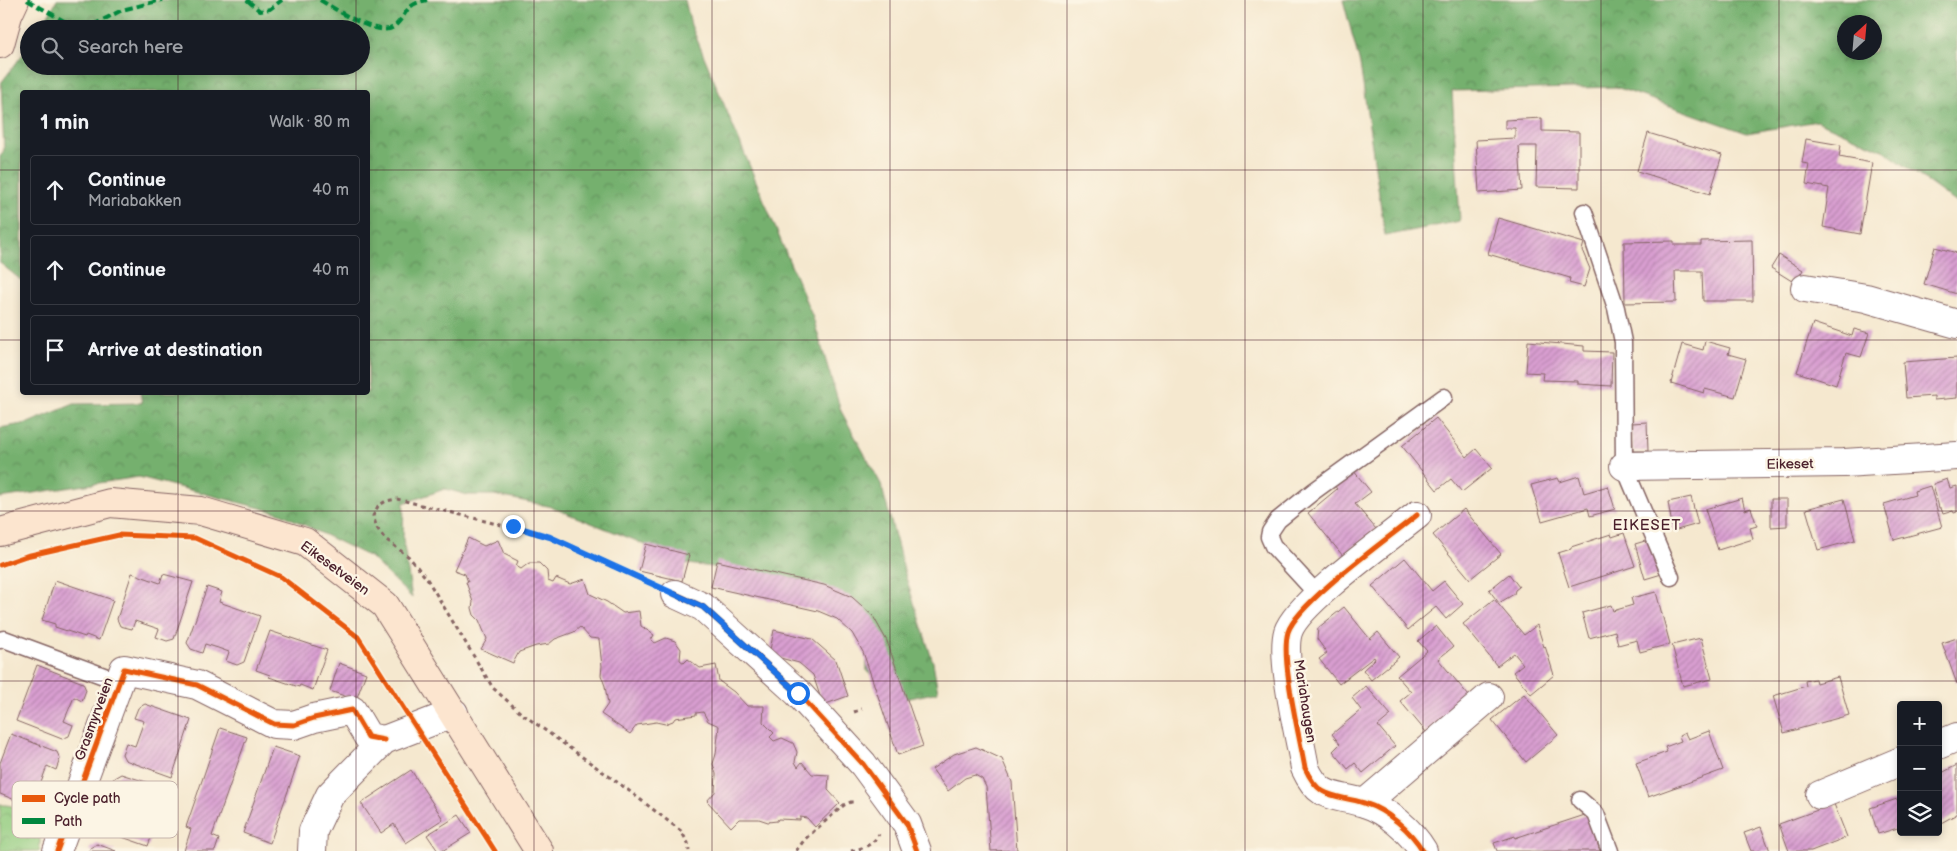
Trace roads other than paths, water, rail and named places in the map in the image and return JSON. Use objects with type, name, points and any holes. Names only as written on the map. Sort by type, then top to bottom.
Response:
[{"type":"main road","points":[[0,44],[8,15],[15,0]]},
{"type":"main road","name":"Eikesetveien","points":[[0,532],[110,502],[200,510],[305,542],[385,605],[539,851]]},
{"type":"street","points":[[1805,288],[1866,298],[1957,324]]},
{"type":"street","name":"Eikeset","points":[[1624,466],[1844,463],[1957,456]]},
{"type":"street","name":"Mariahaugen","points":[[1417,515],[1318,595],[1293,621],[1286,644],[1287,665],[1305,768],[1311,782],[1321,791],[1342,799],[1365,803],[1383,812],[1399,823],[1413,837],[1423,851]]},
{"type":"street","points":[[676,594],[703,607],[798,693],[868,771],[907,824],[916,851]]},
{"type":"street","name":"Grasmyrveien","points":[[83,781],[124,669],[197,685],[274,724],[294,725],[314,718],[352,710],[368,737],[384,740]]},
{"type":"street","points":[[1365,803],[1489,697]]},
{"type":"street","points":[[312,851],[313,831],[330,795],[384,740],[454,713]]},
{"type":"street","points":[[1942,743],[1957,737]]},
{"type":"street","points":[[1820,795],[1897,763]]},
{"type":"street","name":"Grasmyrveien","points":[[57,851],[62,838]]},
{"type":"lane","points":[[1584,212],[1616,308],[1623,342],[1624,466],[1671,577]]},
{"type":"lane","points":[[1318,595],[1273,546],[1269,537],[1270,532],[1278,520],[1314,491],[1444,398]]},
{"type":"lane","points":[[0,640],[4,639],[120,682]]},
{"type":"lane","points":[[1580,800],[1596,814],[1610,851]]},
{"type":"district","name":"EIKESET","points":[[1647,525]]}]
